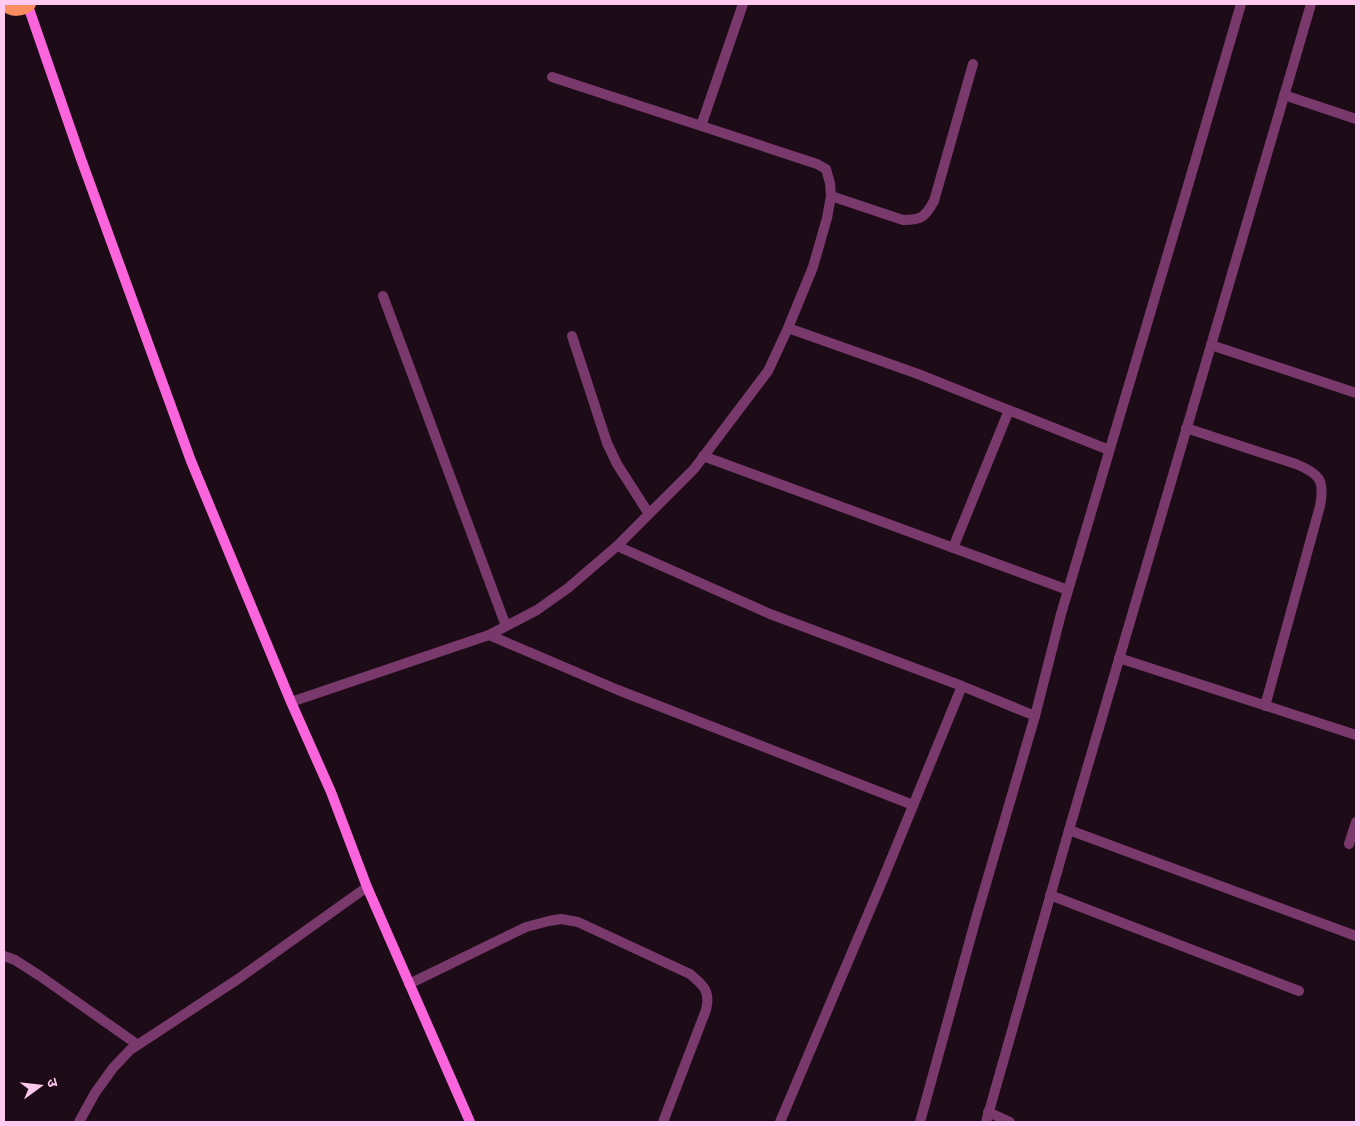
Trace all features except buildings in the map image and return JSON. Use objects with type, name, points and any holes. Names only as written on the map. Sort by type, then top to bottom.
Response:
[{"type":"highway","points":[[6,9],[18,10],[28,5]]},
{"type":"main road","points":[[28,5],[84,168],[191,462],[291,702],[331,792],[409,984],[470,1122]]},
{"type":"street","points":[[701,126],[744,4]]},
{"type":"street","points":[[920,1122],[1035,716],[1068,590],[1188,189],[1241,4]]},
{"type":"street","points":[[1010,1122],[987,1117],[1050,895],[1311,4]]},
{"type":"street","points":[[831,196],[904,220],[916,220],[926,215],[934,201],[973,64]]},
{"type":"street","points":[[291,702],[489,635],[537,610],[568,588],[617,546],[694,469],[768,371],[788,328],[813,268],[827,218],[831,196],[826,169],[817,164],[552,77]]},
{"type":"street","points":[[1284,95],[1356,118]]},
{"type":"street","points":[[383,296],[506,626]]},
{"type":"street","points":[[788,328],[918,374],[1109,450]]},
{"type":"street","points":[[572,336],[607,443],[617,464],[649,514]]},
{"type":"street","points":[[1211,345],[1356,393]]},
{"type":"street","points":[[953,548],[1009,410]]},
{"type":"street","points":[[1186,428],[1296,464],[1311,470],[1320,480],[1323,491],[1320,506],[1265,706]]},
{"type":"street","points":[[703,456],[1068,590]]},
{"type":"street","points":[[617,546],[770,614],[962,686],[1035,716]]},
{"type":"street","points":[[489,635],[618,690],[913,805]]},
{"type":"street","points":[[1119,658],[1356,734]]},
{"type":"street","points":[[780,1122],[962,686]]},
{"type":"street","points":[[1349,844],[1356,822]]},
{"type":"street","points":[[1069,830],[1356,936]]},
{"type":"street","points":[[79,1122],[95,1093],[113,1068],[130,1050],[238,979],[368,887]]},
{"type":"street","points":[[1050,895],[1299,991]]},
{"type":"street","points":[[409,984],[526,927],[561,919],[578,922],[690,974],[702,984],[709,999],[663,1122]]},
{"type":"street","points":[[4,956],[16,960],[138,1045]]}]
